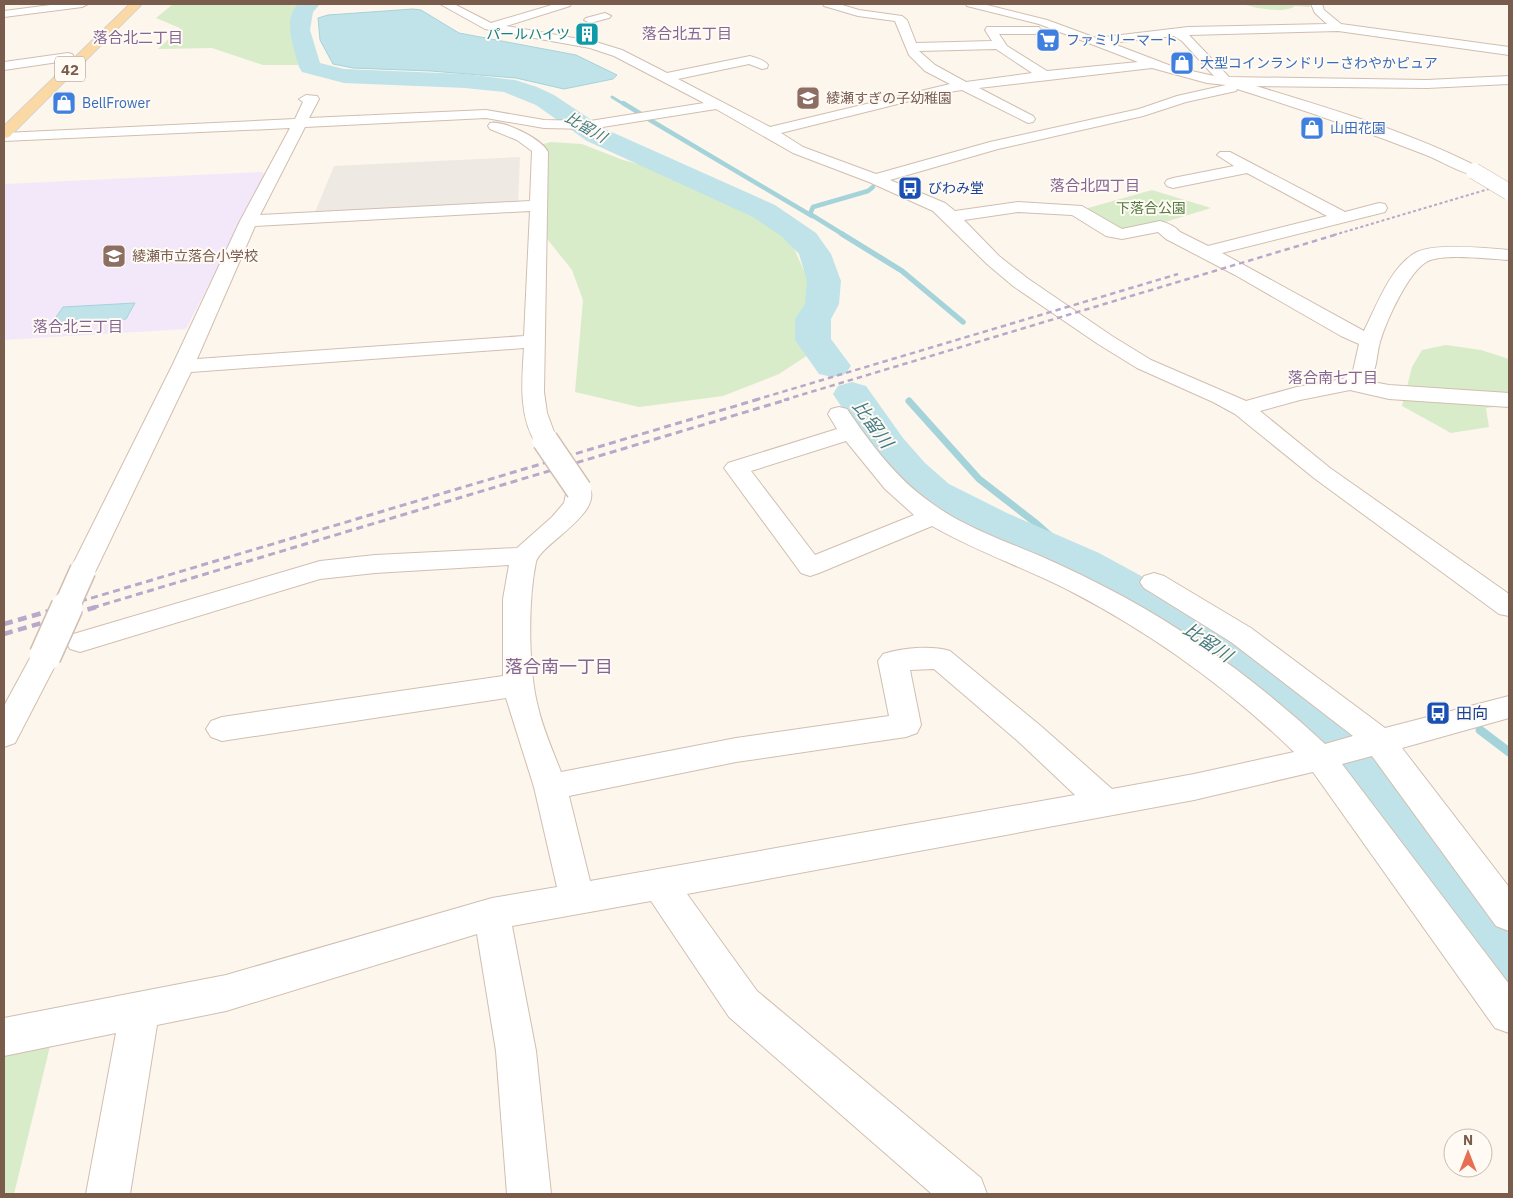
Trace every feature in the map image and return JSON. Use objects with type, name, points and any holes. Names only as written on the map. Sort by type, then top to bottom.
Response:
[{"type":"main road","name":"42","points":[[5,115],[124,4]]},
{"type":"main road","name":"42","points":[[4,136],[136,4]]},
{"type":"street","points":[[4,14],[82,4]]},
{"type":"street","points":[[446,4],[489,27],[607,49],[718,105],[809,155],[875,179],[928,202],[951,216],[993,260],[1020,282],[1144,364],[1243,409],[1329,478],[1509,607]]},
{"type":"street","points":[[489,27],[528,17],[566,4]]},
{"type":"street","points":[[828,4],[858,13],[898,18],[901,20],[913,52],[930,68],[1028,119]]},
{"type":"street","points":[[972,4],[1030,18],[1188,75],[1226,81],[1444,84],[1509,80]]},
{"type":"street","points":[[1317,4],[1319,11],[1338,27]]},
{"type":"street","points":[[590,20],[605,16]]},
{"type":"street","points":[[1095,42],[1176,32],[1338,27],[1509,51]]},
{"type":"street","points":[[1045,75],[998,45],[991,30],[1065,30]]},
{"type":"street","points":[[1176,32],[1186,38],[1226,81],[1329,113],[1437,153],[1474,171],[1509,192]]},
{"type":"street","points":[[911,47],[998,45]]},
{"type":"street","points":[[4,66],[68,57]]},
{"type":"street","points":[[664,78],[750,60],[762,65]]},
{"type":"street","points":[[768,132],[916,97],[941,89],[1045,75],[1154,64]]},
{"type":"street","points":[[875,179],[995,145],[1143,112],[1182,99],[1240,86]]},
{"type":"street","points":[[4,735],[45,656],[83,570],[183,366],[249,222],[312,99],[306,99]]},
{"type":"street","points":[[4,136],[486,114],[570,126],[590,126],[718,105]]},
{"type":"street","points":[[80,642],[320,570],[376,564],[524,556],[561,523],[575,506],[579,490],[545,440],[538,423],[533,401],[539,149],[522,137],[502,127],[467,121],[390,123],[390,119]]},
{"type":"street","points":[[1225,155],[1342,217]]},
{"type":"street","points":[[1174,183],[1247,168]]},
{"type":"street","points":[[249,222],[537,206]]},
{"type":"street","points":[[951,216],[1018,207],[1076,210],[1112,232],[1122,234],[1160,226],[1348,332],[1370,341]]},
{"type":"street","points":[[1206,252],[1379,208]]},
{"type":"street","points":[[1350,384],[1363,373],[1370,341],[1396,284],[1405,272],[1423,256],[1450,252],[1509,255]]},
{"type":"street","points":[[183,366],[534,342]]},
{"type":"street","points":[[1243,409],[1298,394],[1350,384],[1389,392],[1509,400]]},
{"type":"street","points":[[934,516],[810,567],[736,468],[844,423],[906,496],[934,516],[993,546],[1084,587],[1179,643],[1256,700],[1325,756],[1509,1015]]},
{"type":"street","points":[[524,556],[517,599],[518,685],[523,709],[550,787],[577,898]]},
{"type":"street","points":[[1154,582],[1241,635],[1362,726],[1509,915]]},
{"type":"street","points":[[550,787],[736,750],[906,725],[893,661],[940,658],[1031,735],[1106,803]]},
{"type":"street","points":[[222,729],[518,685]]},
{"type":"street","points":[[4,1038],[226,992],[492,914],[1194,787],[1325,756],[1509,707]]},
{"type":"street","points":[[660,885],[743,1004],[965,1194]]},
{"type":"street","points":[[492,914],[516,1051],[529,1194]]},
{"type":"street","points":[[108,1194],[140,1011]]},
{"type":"shaded area","points":[[520,157],[518,206],[313,217],[334,166]]},
{"type":"shaded area","name":"綾瀬市立落合小学校","points":[[262,172],[265,176],[186,329],[4,340],[4,184]]},
{"type":"green space","points":[[173,4],[303,4],[294,11],[298,65],[263,65],[212,48],[158,49],[180,28],[156,18]]},
{"type":"green space","points":[[1243,4],[1311,4],[1309,7],[1295,6],[1284,10],[1277,10]]},
{"type":"green space","points":[[551,142],[582,144],[623,160],[661,170],[788,235],[808,280],[805,317],[811,353],[779,374],[723,396],[639,407],[575,392],[583,300],[572,270],[540,230],[536,146]]},
{"type":"green space","name":"下落合公園","points":[[1152,190],[1211,208],[1162,223],[1121,231],[1088,213],[1088,208]]},
{"type":"green space","points":[[1446,345],[1481,350],[1509,359],[1509,405],[1486,408],[1489,427],[1451,433],[1402,406],[1412,367],[1422,350]]},
{"type":"green space","points":[[51,1042],[14,1194],[4,1194],[4,1051]]},
{"type":"water","points":[[421,10],[459,33],[576,55],[617,75],[613,79],[564,89],[516,78],[431,71],[353,68],[333,64],[320,40],[318,18],[328,15]]},
{"type":"water","points":[[135,303],[126,319],[52,323],[63,307]]},
{"type":"waterway","name":"比留川","points":[[310,4],[303,10],[300,30],[310,67],[344,76],[465,81],[507,85],[529,92],[545,100],[596,135],[764,211],[792,229],[805,240],[815,254],[824,281],[822,304],[813,319],[813,340],[832,366]]},
{"type":"waterway","points":[[612,97],[625,105]]},
{"type":"waterway","points":[[623,103],[641,114]]},
{"type":"waterway","points":[[650,120],[812,216]]},
{"type":"waterway","points":[[844,235],[810,214],[813,207],[868,191],[873,187]]},
{"type":"waterway","points":[[842,234],[902,271],[963,322]]},
{"type":"waterway","name":"比留川","points":[[852,394],[869,421],[899,460],[934,493],[991,523],[1105,576],[1251,669],[1289,696],[1325,726],[1345,745],[1398,807],[1509,959]]},
{"type":"waterway","points":[[909,401],[979,479],[1037,524],[1082,564]]},
{"type":"waterway","points":[[1480,730],[1509,752]]},
{"type":"railway","points":[[1334,235],[1509,183]]},
{"type":"railway","points":[[784,400],[1338,234]]},
{"type":"railway","points":[[755,400],[1178,274]]},
{"type":"railway","points":[[58,608],[759,399]]},
{"type":"railway","points":[[92,608],[789,399]]},
{"type":"railway","points":[[4,624],[63,607]]},
{"type":"railway","points":[[4,634],[96,607]]},
{"type":"place","name":"パールハイツ","points":[[587,34]]},
{"type":"place","name":"ファミリーマート","points":[[1048,40]]},
{"type":"place","name":"大型コインランドリーさわやかピュア","points":[[1182,63]]},
{"type":"place","name":"綾瀬すぎの子幼稚園","points":[[808,98]]},
{"type":"place","name":"BellFrower","points":[[64,103]]},
{"type":"place","name":"山田花園","points":[[1312,128]]},
{"type":"place","name":"びわみ堂","points":[[910,188]]},
{"type":"place","name":"綾瀬市立落合小学校","points":[[114,256]]},
{"type":"place","name":"田向","points":[[1438,713]]},
{"type":"district","name":"落合北五丁目","points":[[687,33]]},
{"type":"district","name":"落合北二丁目","points":[[138,37]]},
{"type":"district","name":"落合北四丁目","points":[[1095,185]]},
{"type":"district","name":"落合北三丁目","points":[[78,326]]},
{"type":"district","name":"落合南七丁目","points":[[1333,377]]},
{"type":"district","name":"落合南一丁目","points":[[559,666]]}]
